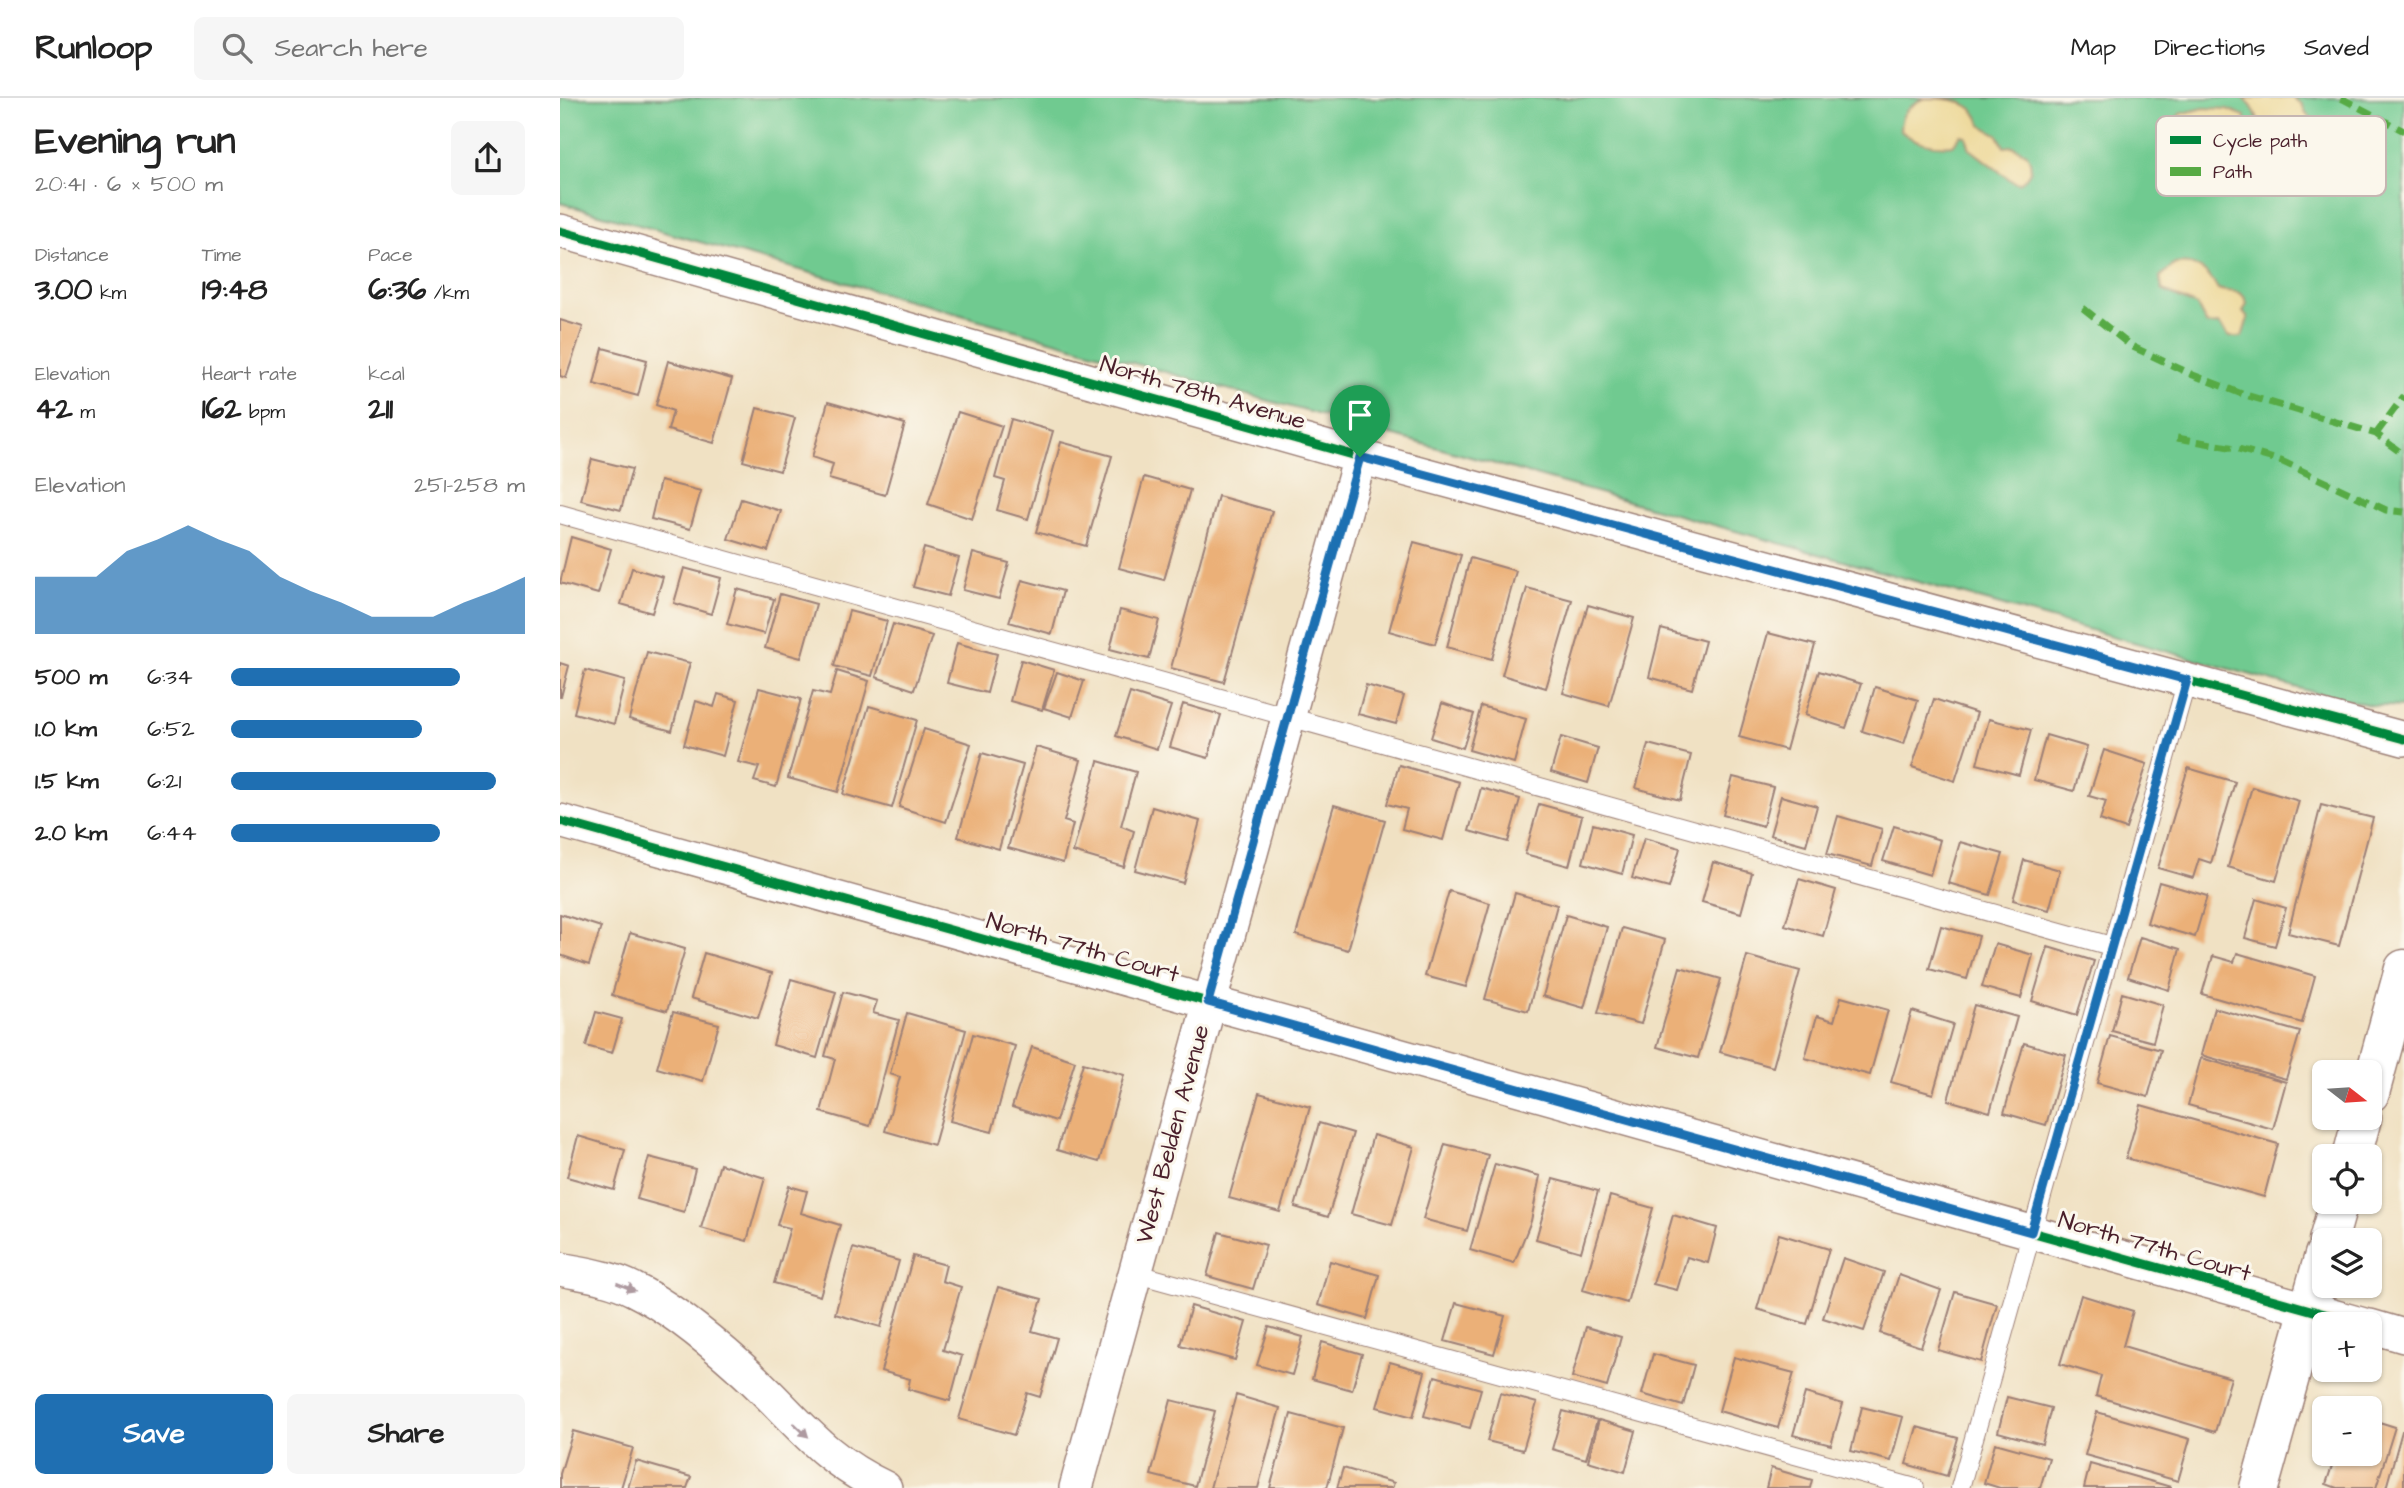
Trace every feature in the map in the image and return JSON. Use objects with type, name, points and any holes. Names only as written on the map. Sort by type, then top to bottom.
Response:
[{"type":"street","name":"North 78th Avenue","points":[[560,231],[1360,457],[2404,739]]},
{"type":"street","name":"West Belden Avenue","points":[[1076,1488],[1360,457]]},
{"type":"street","name":"North 77th Court","points":[[560,821],[2319,1312]]},
{"type":"street","points":[[2382,1063],[2396,1028],[2404,969]]},
{"type":"street","points":[[560,1269],[599,1277],[633,1289],[671,1314],[741,1368],[831,1458],[885,1488]]},
{"type":"street","points":[[2259,1488],[2312,1298]]},
{"type":"street","points":[[2382,1330],[2404,1336]]},
{"type":"lane","points":[[560,514],[2111,946]]},
{"type":"lane","points":[[1960,1488],[2187,680]]},
{"type":"lane","points":[[1134,1273],[1915,1488]]},
{"type":"green space","points":[[560,98],[2404,98],[2404,707],[2370,705],[2316,693],[560,203]]},
{"type":"sand","points":[[1925,98],[1959,102],[1973,110],[1981,125],[1998,135],[2004,147],[2013,146],[2026,153],[2031,166],[2027,177],[2019,183],[2012,181],[1970,149],[1966,136],[1961,135],[1953,145],[1939,145],[1918,141],[1905,134],[1900,130],[1904,114],[1910,106]]},
{"type":"sand","points":[[2244,98],[2292,98],[2302,104],[2309,116],[2256,116]]},
{"type":"sand","points":[[2204,108],[2227,109],[2245,116],[2178,116]]},
{"type":"sand","points":[[2175,264],[2196,266],[2210,277],[2218,289],[2242,295],[2247,304],[2243,312],[2248,318],[2242,337],[2229,337],[2219,324],[2207,325],[2197,306],[2162,290],[2160,277]]},
{"type":"building","points":[[560,320],[583,327],[566,378],[560,376]]},
{"type":"building","points":[[603,348],[647,360],[638,396],[594,384]]},
{"type":"building","points":[[668,361],[732,379],[714,443],[668,430],[673,411],[656,405]]},
{"type":"building","points":[[828,402],[905,424],[885,495],[829,479],[833,464],[812,457]]},
{"type":"building","points":[[757,408],[795,418],[780,471],[743,461]]},
{"type":"building","points":[[958,412],[1002,426],[972,519],[928,504]]},
{"type":"building","points":[[1011,419],[1053,431],[1028,519],[997,510],[1005,481],[995,478]]},
{"type":"building","points":[[1061,442],[1112,456],[1086,546],[1036,532]]},
{"type":"building","points":[[592,459],[632,469],[621,510],[581,500]]},
{"type":"building","points":[[1144,477],[1190,490],[1164,580],[1119,568]]},
{"type":"building","points":[[660,481],[701,491],[690,529],[651,519]]},
{"type":"building","points":[[1218,496],[1272,511],[1224,682],[1171,668]]},
{"type":"building","points":[[741,499],[781,511],[768,551],[728,539]]},
{"type":"building","points":[[571,537],[611,549],[598,594],[560,583]]},
{"type":"building","points":[[1414,542],[1461,555],[1435,644],[1389,631]]},
{"type":"building","points":[[924,548],[959,558],[948,596],[913,587]]},
{"type":"building","points":[[973,553],[1009,563],[999,599],[963,590]]},
{"type":"building","points":[[1470,558],[1516,571],[1492,659],[1447,647]]},
{"type":"building","points":[[632,568],[663,577],[652,613],[621,604]]},
{"type":"building","points":[[684,568],[721,578],[711,614],[674,603]]},
{"type":"building","points":[[1022,580],[1063,591],[1052,634],[1009,622]]},
{"type":"building","points":[[1527,588],[1572,600],[1546,688],[1502,675]]},
{"type":"building","points":[[737,589],[774,599],[764,634],[727,624]]},
{"type":"building","points":[[780,594],[816,604],[801,658],[765,648]]},
{"type":"building","points":[[1588,605],[1634,618],[1609,706],[1563,693]]},
{"type":"building","points":[[1120,610],[1159,620],[1149,659],[1110,649]]},
{"type":"building","points":[[849,611],[887,621],[872,676],[834,666]]},
{"type":"building","points":[[893,624],[932,636],[914,690],[876,677]]},
{"type":"building","points":[[1661,629],[1705,641],[1692,689],[1649,677]]},
{"type":"building","points":[[1768,633],[1815,645],[1786,750],[1739,737]]},
{"type":"building","points":[[957,643],[997,654],[987,693],[947,683]]},
{"type":"building","points":[[647,652],[690,663],[672,731],[629,719]]},
{"type":"building","points":[[1021,660],[1054,670],[1042,710],[1010,701]]},
{"type":"building","points":[[560,663],[569,666],[561,697],[560,697]]},
{"type":"building","points":[[585,670],[625,681],[614,724],[574,713]]},
{"type":"building","points":[[837,671],[869,681],[838,792],[788,778],[813,691],[830,695]]},
{"type":"building","points":[[1819,671],[1861,684],[1846,728],[1805,715]]},
{"type":"building","points":[[1057,672],[1084,681],[1072,717],[1044,708]]},
{"type":"building","points":[[1366,685],[1404,696],[1396,724],[1358,714]]},
{"type":"building","points":[[1875,687],[1918,700],[1904,744],[1862,731]]},
{"type":"building","points":[[759,688],[801,699],[776,787],[754,781],[759,767],[738,762]]},
{"type":"building","points":[[1130,693],[1171,706],[1157,749],[1116,736]]},
{"type":"building","points":[[718,694],[738,700],[723,756],[684,745],[696,701],[714,707]]},
{"type":"building","points":[[1934,699],[1977,713],[1955,781],[1912,767]]},
{"type":"building","points":[[1442,703],[1474,714],[1463,748],[1431,738]]},
{"type":"building","points":[[1183,704],[1221,715],[1208,758],[1170,747]]},
{"type":"building","points":[[869,706],[917,720],[892,808],[843,794]]},
{"type":"building","points":[[1481,706],[1526,719],[1514,763],[1469,750]]},
{"type":"building","points":[[1989,719],[2031,730],[2019,775],[1977,764]]},
{"type":"building","points":[[924,729],[971,744],[946,822],[899,807]]},
{"type":"building","points":[[2046,735],[2087,747],[2074,791],[2034,780]]},
{"type":"building","points":[[1561,737],[1598,748],[1588,783],[1551,772]]},
{"type":"building","points":[[1648,744],[1691,755],[1680,800],[1636,788]]},
{"type":"building","points":[[1036,747],[1081,760],[1064,821],[1073,824],[1063,863],[1008,848]]},
{"type":"building","points":[[2104,750],[2147,764],[2126,829],[2100,820],[2106,801],[2089,796]]},
{"type":"building","points":[[982,753],[1023,765],[999,849],[958,837]]},
{"type":"building","points":[[1098,761],[1136,772],[1121,826],[1134,831],[1124,867],[1073,852]]},
{"type":"building","points":[[1399,765],[1459,782],[1443,840],[1402,829],[1407,809],[1387,804]]},
{"type":"building","points":[[2188,768],[2235,782],[2211,863],[2199,859],[2193,878],[2158,868]]},
{"type":"building","points":[[1733,777],[1773,787],[1763,826],[1723,815]]},
{"type":"building","points":[[2252,787],[2299,801],[2276,881],[2228,867]]},
{"type":"building","points":[[1481,788],[1520,799],[1508,842],[1469,831]]},
{"type":"building","points":[[1781,796],[1817,806],[1806,845],[1770,835]]},
{"type":"building","points":[[1539,804],[1582,816],[1569,866],[1525,854]]},
{"type":"building","points":[[1334,805],[1385,820],[1348,950],[1296,935]]},
{"type":"building","points":[[2321,805],[2373,818],[2339,946],[2288,933]]},
{"type":"building","points":[[1152,807],[1200,821],[1183,883],[1135,870]]},
{"type":"building","points":[[1838,816],[1882,829],[1872,866],[1827,854]]},
{"type":"building","points":[[1593,824],[1632,835],[1622,874],[1583,863]]},
{"type":"building","points":[[1894,826],[1940,840],[1930,875],[1883,861]]},
{"type":"building","points":[[1644,838],[1680,848],[1669,888],[1632,878]]},
{"type":"building","points":[[1960,842],[2003,854],[1990,895],[1948,883]]},
{"type":"building","points":[[2024,860],[2060,870],[2049,910],[2013,900]]},
{"type":"building","points":[[1713,862],[1752,873],[1741,913],[1702,902]]},
{"type":"building","points":[[1799,879],[1836,890],[1823,936],[1785,925]]},
{"type":"building","points":[[2159,882],[2207,896],[2195,937],[2147,923]]},
{"type":"building","points":[[1449,891],[1490,903],[1466,987],[1425,976]]},
{"type":"building","points":[[1515,893],[1557,905],[1528,1011],[1485,999]]},
{"type":"building","points":[[2256,899],[2286,908],[2275,946],[2245,938]]},
{"type":"building","points":[[560,914],[601,927],[589,965],[560,955]]},
{"type":"building","points":[[1566,915],[1607,927],[1584,1008],[1543,996]]},
{"type":"building","points":[[1941,926],[1979,936],[1967,979],[1929,969]]},
{"type":"building","points":[[1622,928],[1665,940],[1641,1024],[1598,1013]]},
{"type":"building","points":[[630,933],[685,949],[667,1011],[612,995]]},
{"type":"building","points":[[2140,937],[2180,949],[2169,990],[2128,977]]},
{"type":"building","points":[[1995,944],[2033,955],[2021,998],[1982,987]]},
{"type":"building","points":[[2048,947],[2094,961],[2077,1015],[2032,1001]]},
{"type":"building","points":[[704,953],[772,973],[758,1018],[691,998]]},
{"type":"building","points":[[2237,953],[2315,976],[2302,1023],[2202,994],[2213,956],[2234,962]]},
{"type":"building","points":[[1747,956],[1800,971],[1773,1067],[1720,1052]]},
{"type":"building","points":[[1680,967],[1721,979],[1698,1058],[1657,1047]]},
{"type":"building","points":[[791,979],[836,992],[817,1058],[773,1045]]},
{"type":"building","points":[[843,992],[877,1001],[873,1013],[899,1020],[870,1126],[821,1112],[835,1059],[825,1056]]},
{"type":"building","points":[[2122,993],[2163,1005],[2153,1042],[2112,1031]]},
{"type":"building","points":[[1841,997],[1888,1010],[1870,1075],[1805,1058],[1817,1016],[1834,1021]]},
{"type":"building","points":[[1974,1005],[2017,1017],[1990,1112],[1948,1100]]},
{"type":"building","points":[[2214,1008],[2300,1032],[2286,1079],[2201,1055]]},
{"type":"building","points":[[1912,1011],[1953,1024],[1933,1094],[1891,1082]]},
{"type":"building","points":[[596,1012],[622,1019],[612,1053],[586,1046]]},
{"type":"building","points":[[673,1012],[719,1024],[703,1081],[657,1068]]},
{"type":"building","points":[[907,1013],[966,1030],[934,1145],[885,1131],[900,1077],[890,1074]]},
{"type":"building","points":[[973,1034],[1015,1046],[992,1132],[950,1121]]},
{"type":"building","points":[[2110,1036],[2161,1050],[2148,1097],[2097,1083]]},
{"type":"building","points":[[2024,1043],[2066,1055],[2046,1125],[2004,1113]]},
{"type":"building","points":[[1032,1047],[1075,1061],[1056,1121],[1012,1107]]},
{"type":"building","points":[[2201,1058],[2286,1082],[2273,1129],[2188,1105]]},
{"type":"building","points":[[1083,1063],[1124,1075],[1099,1162],[1057,1150]]},
{"type":"building","points":[[1259,1093],[1310,1107],[1280,1212],[1229,1198]]},
{"type":"building","points":[[2141,1105],[2278,1144],[2264,1197],[2126,1158]]},
{"type":"building","points":[[1319,1123],[1353,1133],[1328,1217],[1295,1207]]},
{"type":"building","points":[[1373,1135],[1414,1147],[1392,1225],[1351,1214]]},
{"type":"building","points":[[578,1136],[625,1150],[614,1190],[567,1177]]},
{"type":"building","points":[[1445,1144],[1488,1155],[1467,1231],[1423,1219]]},
{"type":"building","points":[[649,1157],[695,1169],[684,1212],[637,1199]]},
{"type":"building","points":[[720,1164],[765,1178],[747,1241],[701,1228]]},
{"type":"building","points":[[1495,1164],[1540,1176],[1531,1221],[1514,1263],[1470,1250]]},
{"type":"building","points":[[1553,1179],[1598,1191],[1581,1252],[1536,1239]]},
{"type":"building","points":[[789,1186],[807,1191],[801,1213],[840,1225],[820,1296],[774,1283],[790,1228],[777,1225]]},
{"type":"building","points":[[1610,1196],[1653,1208],[1627,1303],[1583,1290]]},
{"type":"building","points":[[1673,1215],[1717,1228],[1708,1263],[1687,1257],[1677,1290],[1653,1284]]},
{"type":"building","points":[[1219,1232],[1266,1245],[1253,1289],[1207,1276]]},
{"type":"building","points":[[1779,1234],[1829,1249],[1807,1324],[1757,1309]]},
{"type":"building","points":[[853,1248],[899,1261],[881,1327],[835,1314]]},
{"type":"building","points":[[913,1256],[946,1265],[942,1281],[961,1287],[943,1350],[962,1356],[950,1401],[908,1389],[910,1379],[881,1371]]},
{"type":"building","points":[[1843,1258],[1884,1272],[1864,1331],[1823,1318]]},
{"type":"building","points":[[1330,1261],[1379,1275],[1367,1319],[1318,1305]]},
{"type":"building","points":[[1899,1275],[1941,1290],[1921,1347],[1880,1333]]},
{"type":"building","points":[[998,1287],[1042,1299],[1032,1331],[1057,1338],[1040,1397],[1027,1393],[1014,1435],[959,1419]]},
{"type":"building","points":[[1955,1292],[1997,1304],[1981,1362],[1938,1350]]},
{"type":"building","points":[[2081,1295],[2133,1311],[2123,1346],[2231,1378],[2215,1432],[2096,1396],[2101,1376],[2060,1364]]},
{"type":"building","points":[[1456,1303],[1505,1316],[1494,1354],[1445,1341]]},
{"type":"building","points":[[1191,1306],[1246,1322],[1235,1360],[1180,1345]]},
{"type":"building","points":[[1269,1327],[1303,1337],[1292,1375],[1257,1365]]},
{"type":"building","points":[[1586,1327],[1621,1337],[1607,1387],[1572,1377]]},
{"type":"building","points":[[1322,1342],[1362,1354],[1352,1390],[1312,1379]]},
{"type":"building","points":[[1653,1354],[1694,1365],[1683,1406],[1642,1394]]},
{"type":"building","points":[[1734,1357],[1794,1373],[1778,1428],[1719,1411]]},
{"type":"building","points":[[1390,1362],[1425,1372],[1413,1417],[1377,1407]]},
{"type":"building","points":[[1435,1376],[1481,1389],[1470,1428],[1424,1416]]},
{"type":"building","points":[[1500,1393],[1537,1403],[1523,1450],[1487,1441]]},
{"type":"building","points":[[1805,1393],[1843,1404],[1831,1445],[1793,1435]]},
{"type":"building","points":[[1236,1395],[1280,1408],[1258,1488],[1210,1488]]},
{"type":"building","points":[[2007,1397],[2051,1408],[2042,1444],[1998,1432]]},
{"type":"building","points":[[1171,1400],[1215,1411],[1195,1486],[1151,1475]]},
{"type":"building","points":[[1862,1407],[1903,1417],[1891,1461],[1851,1451]]},
{"type":"building","points":[[1563,1411],[1597,1420],[1586,1459],[1552,1449]]},
{"type":"building","points":[[2097,1412],[2190,1439],[2178,1481],[2085,1455]]},
{"type":"building","points":[[1291,1414],[1343,1428],[1327,1488],[1270,1488]]},
{"type":"building","points":[[1599,1420],[1636,1431],[1625,1472],[1588,1461]]},
{"type":"building","points":[[2382,1423],[2395,1427],[2376,1488],[2337,1488],[2326,1484],[2332,1466],[2382,1466]]},
{"type":"building","points":[[1917,1427],[1958,1438],[1947,1476],[1906,1464]]},
{"type":"building","points":[[573,1431],[633,1448],[621,1488],[560,1488],[560,1474]]},
{"type":"building","points":[[2402,1431],[2404,1488],[2386,1488]]},
{"type":"building","points":[[1995,1443],[2049,1458],[2040,1488],[2000,1488],[1984,1483]]},
{"type":"building","points":[[636,1461],[691,1477],[687,1488],[628,1488]]},
{"type":"building","points":[[2090,1464],[2171,1487],[2171,1488],[2084,1488]]},
{"type":"building","points":[[1343,1468],[1394,1483],[1392,1488],[1337,1488]]},
{"type":"building","points":[[1771,1468],[1812,1480],[1810,1488],[1766,1488]]},
{"type":"marked path","points":[[2341,98],[2375,116]]},
{"type":"marked path","points":[[2386,122],[2404,131]]},
{"type":"marked path","points":[[2083,308],[2131,346],[2193,375],[2242,394],[2376,434],[2404,455]]},
{"type":"marked path","points":[[2376,434],[2404,396]]},
{"type":"marked path","points":[[2177,438],[2235,448],[2281,461],[2386,510],[2404,512]]},
{"type":"cycle path","points":[[560,231],[1360,457],[2404,739]]},
{"type":"cycle path","points":[[560,821],[2317,1312]]},
{"type":"route","points":[[1360,457],[2187,680],[2031,1232],[1208,1002],[1360,457]]}]
